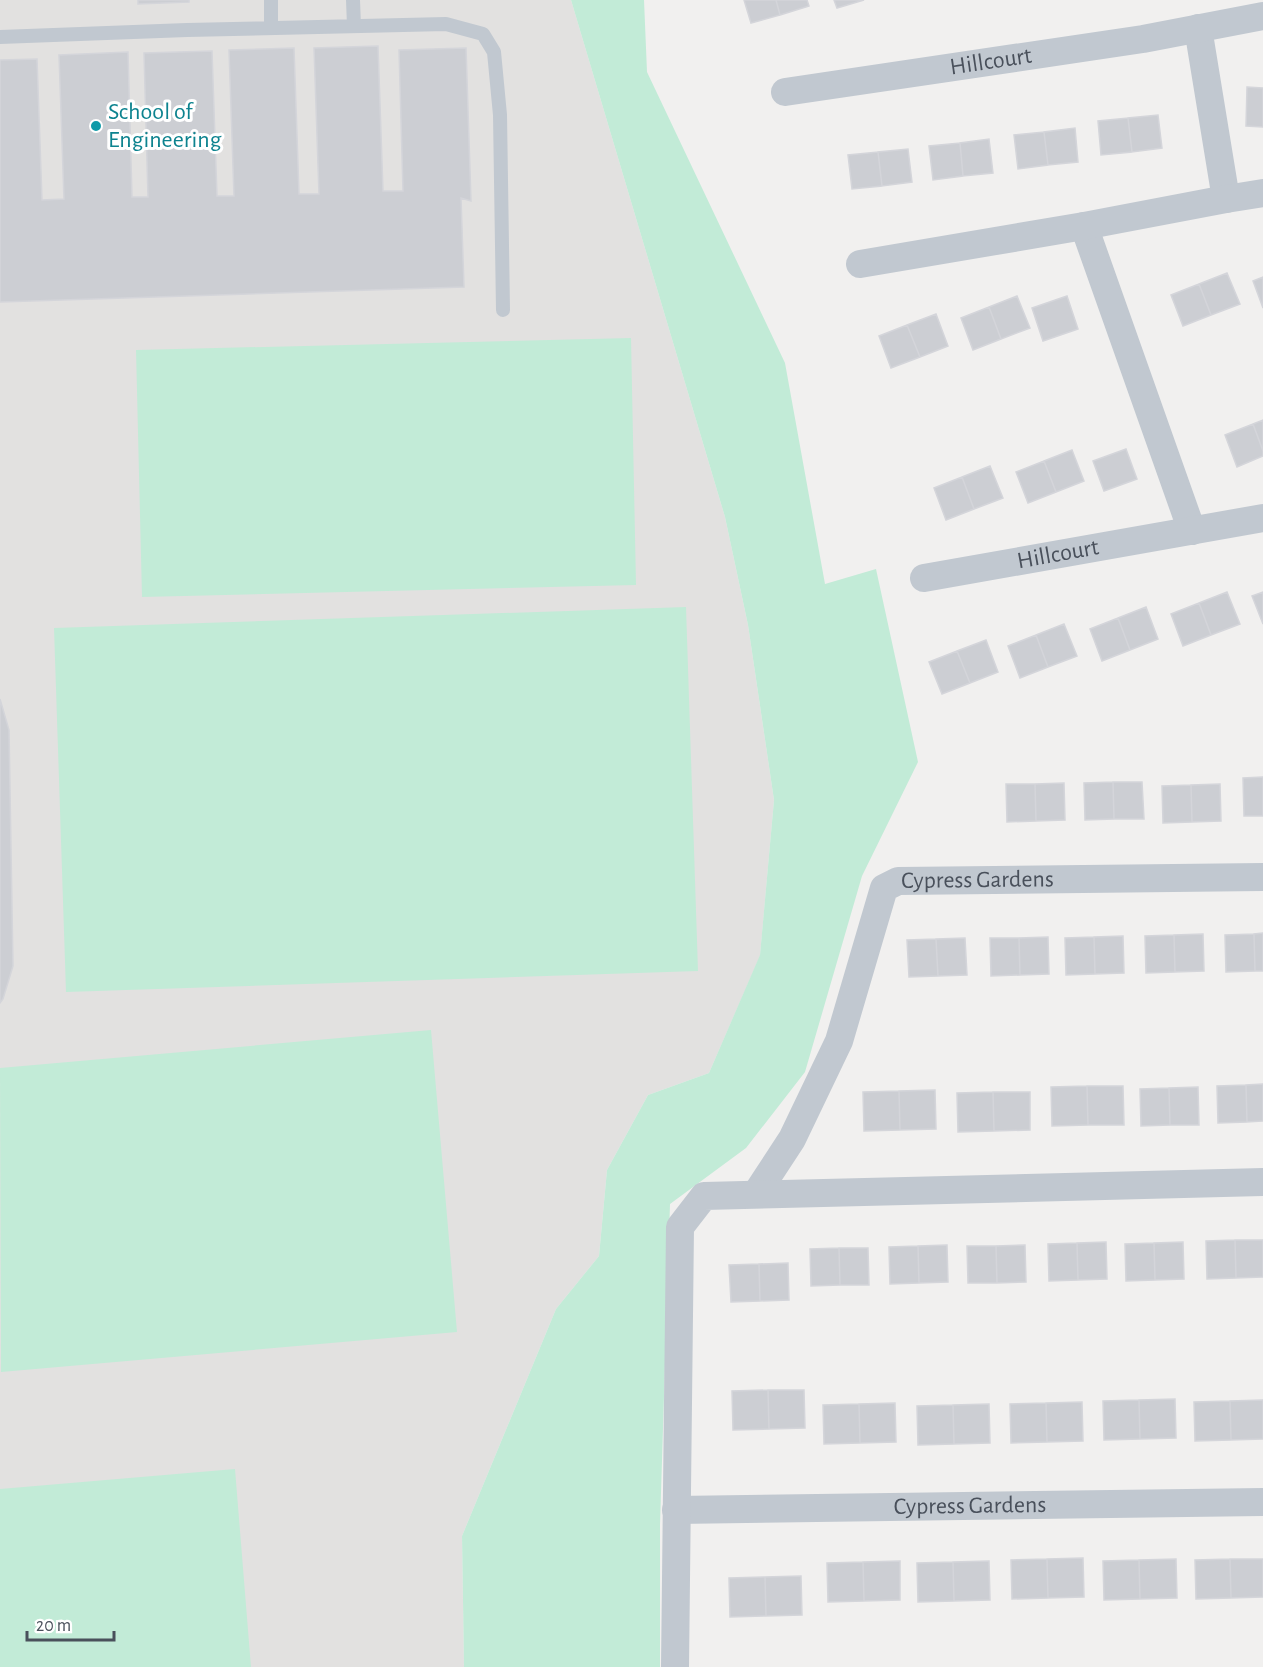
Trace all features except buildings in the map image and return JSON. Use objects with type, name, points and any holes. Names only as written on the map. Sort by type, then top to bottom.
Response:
[{"type":"street","name":"Hillcourt","points":[[785,92],[1143,39],[1263,16]]},
{"type":"street","points":[[1198,28],[1226,199]]},
{"type":"street","points":[[860,264],[1263,193]]},
{"type":"street","points":[[1084,226],[1192,531]]},
{"type":"street","name":"Hillcourt","points":[[924,578],[1263,518]]},
{"type":"street","name":"Cypress Gardens","points":[[756,1194],[792,1139],[839,1041],[884,888],[898,881],[1263,877]]},
{"type":"street","points":[[675,1667],[680,1227],[704,1196],[1263,1182]]},
{"type":"street","name":"Cypress Gardens","points":[[676,1510],[1263,1502]]},
{"type":"lane","points":[[271,0],[271,28]]},
{"type":"lane","points":[[353,0],[354,26]]},
{"type":"lane","points":[[0,38],[446,24],[483,34],[494,51],[500,115],[503,310]]},
{"type":"shaded area","points":[[0,0],[571,0],[725,517],[748,625],[774,800],[760,956],[709,1073],[648,1095],[607,1170],[599,1256],[556,1309],[462,1536],[464,1667],[0,1667]]},
{"type":"green space","points":[[571,0],[644,0],[647,72],[785,363],[825,584],[876,569],[918,762],[862,876],[805,1072],[746,1148],[670,1204],[660,1525],[660,1667],[464,1667],[462,1536],[556,1309],[599,1256],[607,1170],[648,1095],[709,1073],[760,955],[774,800],[748,625],[725,517]]},
{"type":"green space","points":[[631,338],[636,585],[142,597],[136,350]]},
{"type":"green space","points":[[686,607],[698,971],[66,992],[54,628]]},
{"type":"green space","points":[[431,1030],[457,1332],[1,1372],[0,1068]]},
{"type":"green space","points":[[235,1469],[251,1667],[0,1667],[0,1489]]},
{"type":"place","name":"School of Engineering","points":[[96,126]]}]
